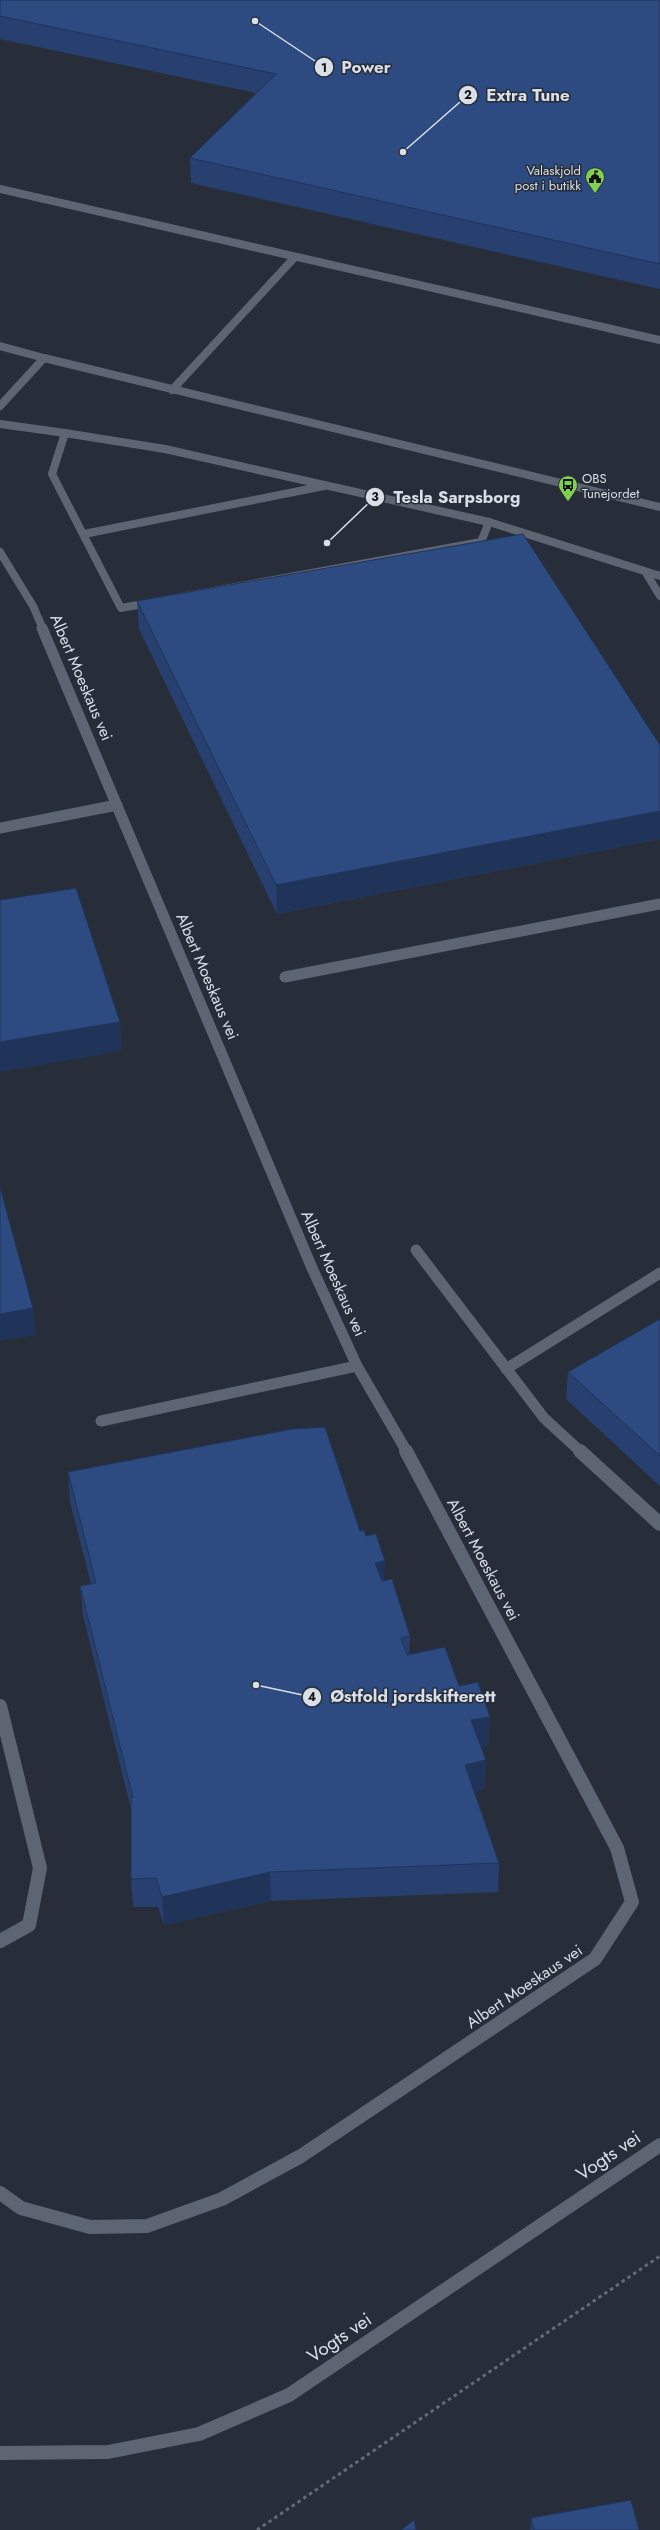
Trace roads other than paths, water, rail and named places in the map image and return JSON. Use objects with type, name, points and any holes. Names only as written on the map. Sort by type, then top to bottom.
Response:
[{"type":"street","points":[[0,190],[660,340]]},
{"type":"street","points":[[172,390],[294,258]]},
{"type":"street","points":[[0,346],[172,390],[660,507]]},
{"type":"street","points":[[0,406],[44,358]]},
{"type":"street","points":[[0,424],[164,449],[329,485],[489,522],[646,573],[660,576]]},
{"type":"street","points":[[65,433],[52,474],[121,608],[481,542],[489,522]]},
{"type":"street","points":[[84,534],[329,485]]},
{"type":"street","name":"Albert Moeskaus vei","points":[[0,552],[33,606],[312,1268],[358,1366],[417,1470],[617,1848],[632,1902],[596,1959],[301,2156],[222,2199],[147,2226],[90,2228],[21,2208],[0,2193]]},
{"type":"street","points":[[646,573],[660,596]]},
{"type":"street","points":[[0,828],[117,805]]},
{"type":"street","points":[[285,977],[660,904]]},
{"type":"street","points":[[416,1250],[544,1418],[660,1524]]},
{"type":"street","points":[[506,1369],[660,1273]]},
{"type":"street","points":[[101,1421],[358,1366]]},
{"type":"street","points":[[0,1706],[40,1868],[29,1925],[0,1941]]},
{"type":"street","name":"Vogts vei","points":[[0,2453],[108,2452],[198,2434],[289,2395],[660,2144]]},
{"type":"place","name":"Power","points":[[255,21]]},
{"type":"place","name":"Extra Tune","points":[[403,152]]},
{"type":"place","name":"Valaskjold post i butikk","points":[[595,194]]},
{"type":"place","name":"OBS Tunejordet","points":[[568,502]]},
{"type":"place","name":"Tesla Sarpsborg","points":[[327,543]]},
{"type":"place","name":"Østfold jordskifterett","points":[[256,1685]]}]
